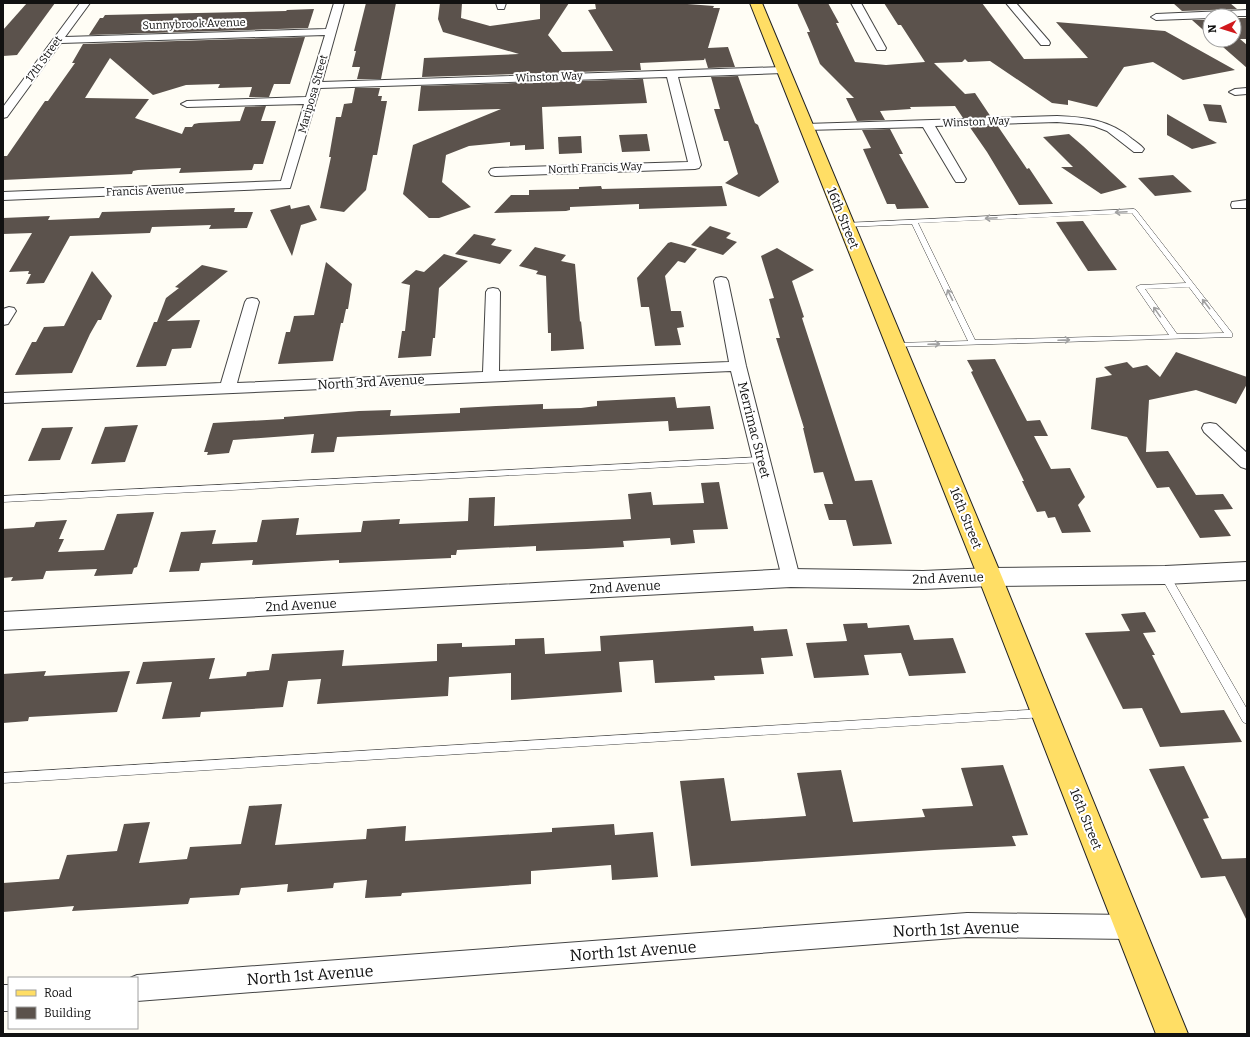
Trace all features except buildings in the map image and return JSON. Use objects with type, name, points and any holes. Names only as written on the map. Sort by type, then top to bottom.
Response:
[{"type":"main road","name":"16th Street","points":[[756,3],[990,577],[1172,1034]]},
{"type":"street","name":"17th Street","points":[[3,115],[85,3]]},
{"type":"street","name":"Mariposa Street","points":[[286,185],[339,3]]},
{"type":"street","points":[[856,3],[882,48]]},
{"type":"street","points":[[1011,3],[1045,43]]},
{"type":"street","points":[[1156,17],[1247,13]]},
{"type":"street","name":"Sunnybrook Avenue","points":[[58,40],[331,32]]},
{"type":"street","name":"Winston Way","points":[[316,85],[783,70]]},
{"type":"street","name":"North Francis Way","points":[[495,172],[695,165],[672,74]]},
{"type":"street","points":[[1235,92],[1247,91]]},
{"type":"street","points":[[187,104],[311,100]]},
{"type":"street","name":"Winston Way","points":[[806,127],[1057,119],[1079,120],[1100,124],[1117,132],[1138,149]]},
{"type":"street","points":[[927,124],[960,179]]},
{"type":"street","name":"Francis Avenue","points":[[3,196],[286,185]]},
{"type":"street","name":"Merrimac Street","points":[[721,281],[738,366],[790,578]]},
{"type":"street","points":[[491,377],[493,292]]},
{"type":"street","points":[[228,388],[252,302]]},
{"type":"street","name":"North 3rd Avenue","points":[[3,398],[738,366]]},
{"type":"street","points":[[1210,428],[1247,463]]},
{"type":"street","name":"2nd Avenue","points":[[3,621],[790,578],[923,580],[990,577],[1165,575],[1247,571]]},
{"type":"street","name":"North 1st Avenue","points":[[138,988],[967,925],[1129,927]]},
{"type":"lane","points":[[846,225],[1134,211],[1230,335],[895,345]]},
{"type":"lane","points":[[914,222],[973,343]]},
{"type":"lane","points":[[1174,336],[1140,287],[1191,286]]},
{"type":"lane","points":[[3,498],[762,460]]},
{"type":"lane","points":[[1165,575],[1247,719]]},
{"type":"lane","points":[[3,778],[1044,712]]}]
